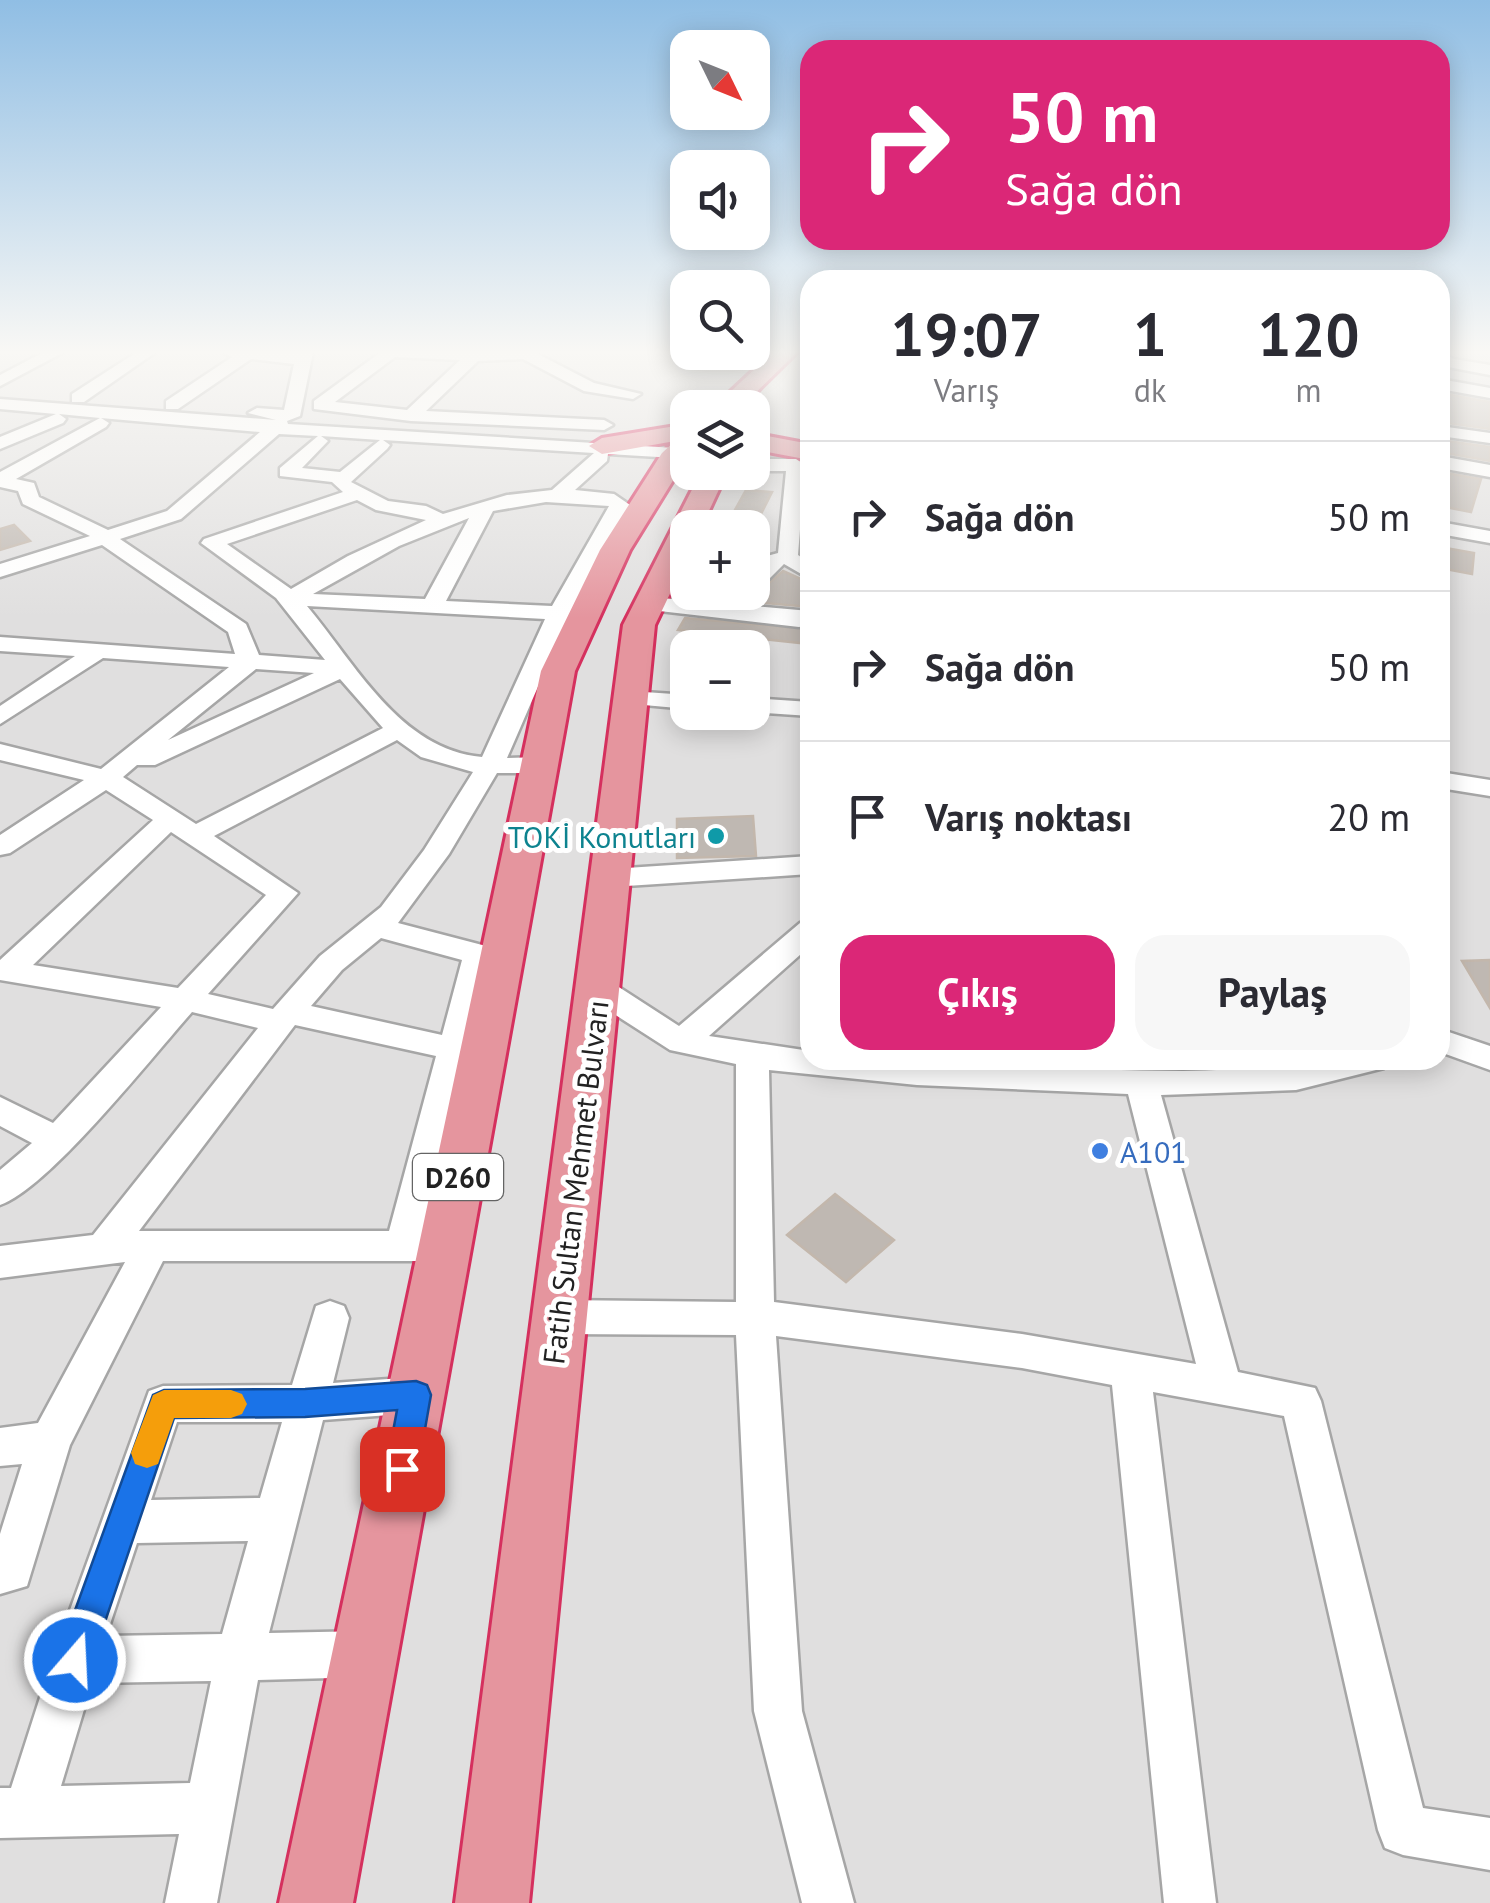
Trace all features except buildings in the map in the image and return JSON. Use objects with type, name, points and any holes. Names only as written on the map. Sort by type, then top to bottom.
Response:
[{"type":"highway","points":[[602,443],[670,454]]},
{"type":"highway","points":[[770,448],[800,463]]},
{"type":"highway","name":"D260","points":[[316,1903],[416,1395],[424,1246],[490,956],[540,765],[558,671],[615,550],[680,490]]},
{"type":"highway","name":"Fatih Sultan Mehmet Bulvarı","points":[[492,1903],[638,625],[669,579],[701,490]]},
{"type":"street","points":[[0,480],[69,441]]},
{"type":"street","points":[[192,529],[262,441]]},
{"type":"street","points":[[344,478],[287,472],[319,441],[382,445],[602,443]]},
{"type":"street","points":[[529,441],[602,443]]},
{"type":"street","points":[[586,441],[602,443],[625,460],[670,461]]},
{"type":"street","points":[[558,495],[602,443]]},
{"type":"street","points":[[382,445],[342,484],[384,506],[426,512],[441,521]]},
{"type":"street","points":[[770,463],[800,465]]},
{"type":"street","points":[[1450,464],[1490,471]]},
{"type":"street","points":[[0,480],[27,487],[27,496],[59,518],[99,530],[105,538],[238,629],[250,662]]},
{"type":"street","points":[[0,571],[105,538],[192,529],[360,493]]},
{"type":"street","points":[[104,1249],[284,1017],[331,963],[391,914],[435,854],[503,743],[559,613],[620,505],[609,498],[558,495],[441,521],[335,571],[289,599]]},
{"type":"street","points":[[432,606],[484,509]]},
{"type":"street","points":[[192,529],[289,599],[342,668],[400,729],[440,756],[487,765],[540,765]]},
{"type":"street","points":[[788,557],[800,531]]},
{"type":"street","points":[[1450,534],[1490,541]]},
{"type":"street","points":[[770,565],[788,557],[800,565]]},
{"type":"street","points":[[669,579],[800,615]]},
{"type":"street","points":[[289,599],[559,613]]},
{"type":"street","points":[[0,644],[342,668]]},
{"type":"street","points":[[0,717],[98,651]]},
{"type":"street","points":[[1,846],[106,778],[250,662]]},
{"type":"street","points":[[106,778],[342,668]]},
{"type":"street","points":[[630,698],[670,701]]},
{"type":"street","points":[[770,706],[800,707]]},
{"type":"street","points":[[4,971],[182,827],[400,729]]},
{"type":"street","points":[[0,752],[106,778],[284,893],[57,1140],[0,1192]]},
{"type":"street","points":[[1450,782],[1490,788]]},
{"type":"street","points":[[611,878],[800,867]]},
{"type":"street","points":[[376,926],[490,956]]},
{"type":"street","points":[[681,1042],[800,939]]},
{"type":"street","points":[[4,971],[468,1052]]},
{"type":"street","points":[[597,988],[681,1042],[752,1058],[800,1063]]},
{"type":"street","points":[[1450,1044],[1490,1058]]},
{"type":"street","points":[[752,1058],[755,1319],[778,1710],[828,1903]]},
{"type":"street","points":[[875,1070],[1258,1083],[1333,1070]]},
{"type":"street","points":[[1142,1082],[1222,1386]]},
{"type":"street","points":[[0,1110],[57,1140]]},
{"type":"street","points":[[0,1572],[12,1570],[50,1442],[153,1246]]},
{"type":"street","points":[[0,1262],[153,1246],[424,1246]]},
{"type":"street","points":[[559,1317],[755,1319],[1022,1350],[1301,1401],[1402,1830],[1490,1844]]},
{"type":"street","points":[[191,1903],[239,1656],[330,1318]]},
{"type":"street","points":[[1130,1370],[1190,1903]]},
{"type":"street","points":[[209,1808],[14,1812],[75,1660],[164,1404],[305,1403],[416,1395]]},
{"type":"street","points":[[0,1447],[50,1442]]},
{"type":"street","points":[[122,1522],[274,1518]]},
{"type":"street","points":[[75,1660],[368,1654]]},
{"type":"shaded area","points":[[0,441],[670,441],[670,490],[770,490],[770,441],[800,441],[800,1070],[1450,1070],[1450,441],[1490,441],[1490,1903],[0,1903]]},
{"type":"shaded area","points":[[1093,1070],[1236,1070],[1186,1075]]},
{"type":"slow traffic","points":[[147,1453],[164,1404],[231,1404]]},
{"type":"place","name":"TOKİ Konutları","points":[[716,836]]},
{"type":"place","name":"A101","points":[[1100,1151]]},
{"type":"route","points":[[75,1660],[164,1404],[305,1403],[416,1395],[402,1469]]}]
